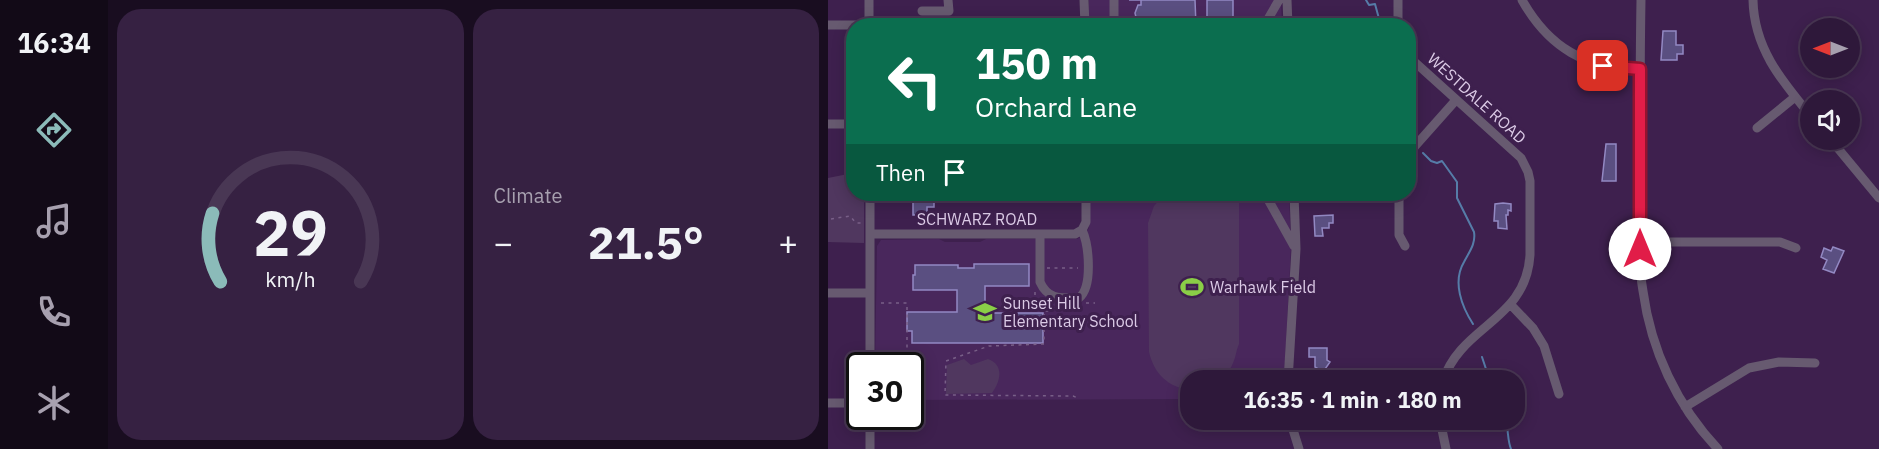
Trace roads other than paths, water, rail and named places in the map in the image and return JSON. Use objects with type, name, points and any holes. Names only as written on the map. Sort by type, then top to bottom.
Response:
[{"type":"street","points":[[869,0],[869,18]]},
{"type":"street","points":[[922,18],[922,11],[927,6],[927,0]]},
{"type":"street","points":[[922,11],[949,10],[948,0]]},
{"type":"street","points":[[1084,0],[1085,18]]},
{"type":"street","points":[[1114,0],[1114,18]]},
{"type":"street","points":[[1269,18],[1279,0]]},
{"type":"street","points":[[1287,0],[1288,18]]},
{"type":"street","points":[[1398,0],[1398,18]]},
{"type":"street","points":[[1522,0],[1552,39],[1580,58],[1611,68],[1640,69]]},
{"type":"street","points":[[1641,0],[1640,242],[1642,290],[1649,322],[1667,373],[1685,407],[1718,449]]},
{"type":"street","points":[[1753,0],[1754,20],[1764,52],[1774,71],[1800,103]]},
{"type":"street","points":[[828,25],[846,25]]},
{"type":"street","name":"WESTDALE ROAD","points":[[1416,63],[1521,158],[1528,172],[1529,265],[1524,284],[1510,305],[1458,352],[1448,370]]},
{"type":"street","points":[[1756,128],[1795,97]]},
{"type":"street","points":[[1416,145],[1456,100]]},
{"type":"street","points":[[828,124],[846,124]]},
{"type":"street","points":[[1839,150],[1879,198]]},
{"type":"street","points":[[870,201],[870,352]]},
{"type":"street","points":[[1040,234],[1040,282],[1044,289],[1056,298],[1078,298],[1086,289],[1087,281],[1087,241],[1082,230],[1086,222],[1086,201]]},
{"type":"street","points":[[1269,201],[1296,249]]},
{"type":"street","points":[[1289,370],[1296,249],[1294,201]]},
{"type":"street","points":[[1399,201],[1400,235],[1405,246]]},
{"type":"street","name":"SCHWARZ ROAD","points":[[870,234],[1075,234],[1082,230]]},
{"type":"street","points":[[1640,242],[1780,242],[1796,248]]},
{"type":"street","points":[[828,293],[870,293]]},
{"type":"street","points":[[1510,305],[1533,328],[1545,346],[1559,394]]},
{"type":"street","points":[[1685,407],[1749,368],[1779,362],[1815,363]]},
{"type":"street","points":[[828,403],[846,403]]},
{"type":"street","points":[[870,430],[870,449]]},
{"type":"street","points":[[1293,430],[1299,449]]},
{"type":"street","points":[[1442,430],[1446,449]]},
{"type":"waterway","points":[[1366,0],[1369,5],[1375,4],[1379,18]]},
{"type":"waterway","points":[[1423,153],[1431,161],[1437,163],[1442,161],[1457,182],[1457,198],[1474,232],[1473,244],[1460,270],[1459,278],[1462,302],[1473,324]]},
{"type":"waterway","points":[[1482,357],[1486,370]]},
{"type":"waterway","points":[[1507,430],[1511,449]]},
{"type":"place","name":"Warhawk Field","points":[[1192,287]]},
{"type":"place","name":"Sunset Hill Elementary School","points":[[985,312]]}]
